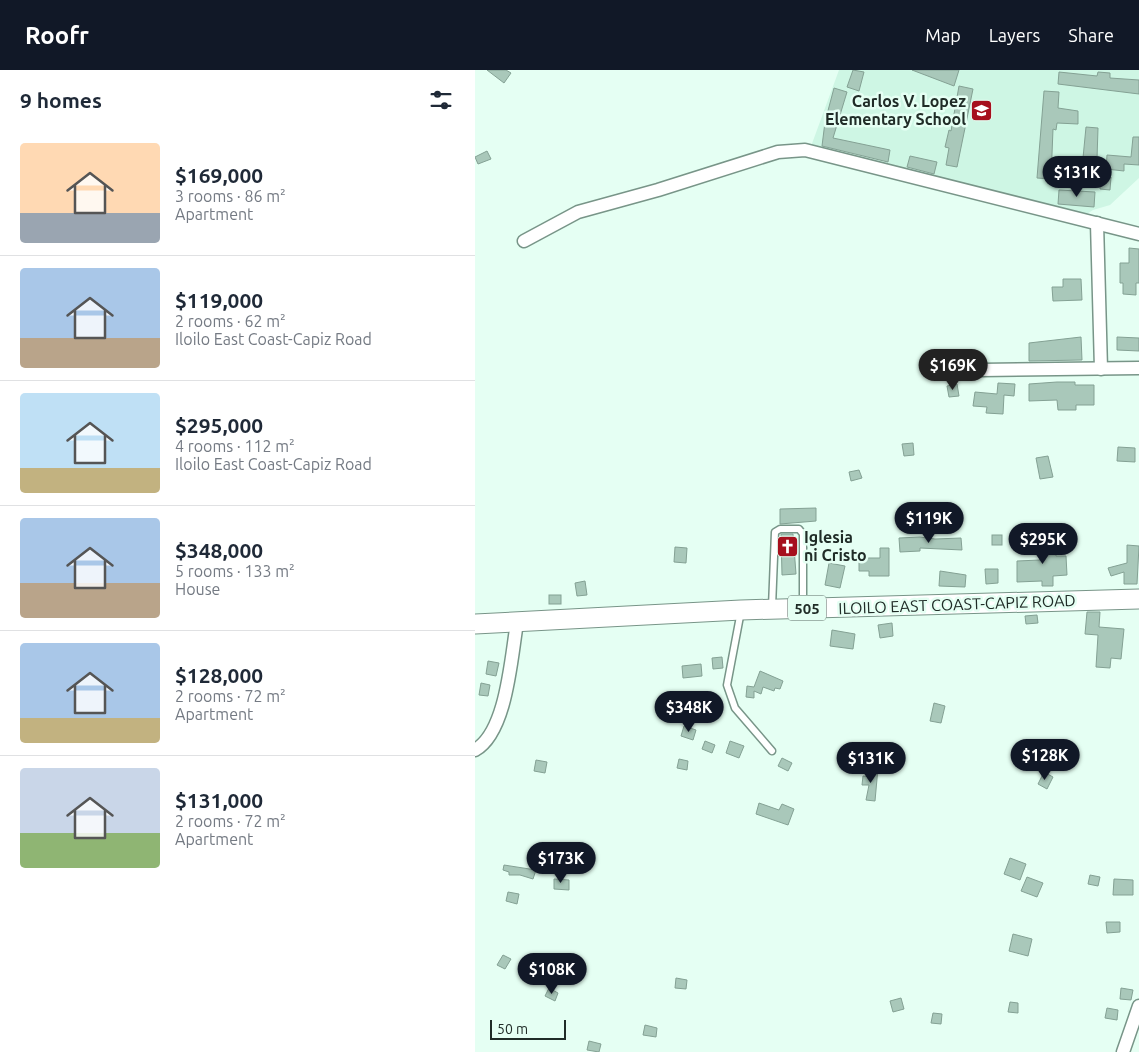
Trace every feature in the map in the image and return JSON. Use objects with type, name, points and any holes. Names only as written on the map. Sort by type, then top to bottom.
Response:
[{"type":"main road","name":"ILOILO EAST COAST-CAPIZ ROAD","points":[[475,624],[741,610],[1139,599]]},
{"type":"street","points":[[524,241],[578,212],[658,190],[779,152],[805,150],[1139,234]]},
{"type":"street","points":[[1097,223],[1101,369]]},
{"type":"street","points":[[981,370],[1139,368]]},
{"type":"street","points":[[475,750],[481,747],[502,714],[517,623]]},
{"type":"street","points":[[1123,1052],[1139,1006]]},
{"type":"lane","points":[[771,609],[775,532],[780,529],[799,529],[803,534],[803,608]]},
{"type":"lane","points":[[741,610],[727,686],[735,708],[772,752]]},
{"type":"shaded area","name":"Carlos V. Lopez Elementary School","points":[[839,70],[1139,70],[1139,178],[1110,205],[1093,210],[1082,217],[810,149]]},
{"type":"building","points":[[487,70],[506,70],[511,73],[504,83]]},
{"type":"building","points":[[853,70],[864,72],[859,91],[847,87]]},
{"type":"building","points":[[912,70],[959,70],[954,86]]},
{"type":"building","points":[[1059,72],[1097,76],[1098,72],[1110,73],[1110,78],[1139,80],[1139,94],[1058,84]]},
{"type":"building","points":[[959,86],[973,89],[957,167],[946,165],[949,148],[945,147],[949,130],[951,131]]},
{"type":"building","points":[[834,88],[847,92],[833,138],[890,150],[888,162],[822,146],[825,122]]},
{"type":"building","points":[[1044,91],[1059,92],[1058,108],[1078,111],[1078,124],[1057,123],[1056,130],[1053,129],[1051,179],[1037,178]]},
{"type":"building","points":[[1086,127],[1098,128],[1097,159],[1083,158]]},
{"type":"building","points":[[1133,137],[1139,137],[1139,165],[1124,164],[1124,171],[1106,169],[1107,155],[1131,157]]},
{"type":"building","points":[[487,151],[491,159],[478,164],[475,157]]},
{"type":"building","points":[[910,156],[937,162],[934,174],[907,167]]},
{"type":"building","points":[[1101,176],[1111,177],[1110,190],[1100,189]]},
{"type":"building","points":[[1059,190],[1095,192],[1094,207],[1058,204]]},
{"type":"building","points":[[1129,248],[1139,249],[1139,283],[1136,283],[1136,295],[1123,294],[1123,283],[1120,283],[1120,263],[1129,263]]},
{"type":"building","points":[[1063,279],[1081,279],[1082,300],[1053,301],[1052,287],[1063,287]]},
{"type":"building","points":[[1081,337],[1082,360],[1029,361],[1029,343]]},
{"type":"building","points":[[1117,337],[1139,338],[1139,351],[1117,350]]},
{"type":"building","points":[[1075,382],[1075,385],[1094,385],[1094,405],[1076,405],[1076,410],[1058,410],[1057,400],[1029,401],[1029,384]]},
{"type":"building","points":[[998,383],[1015,384],[1014,396],[1004,395],[1003,414],[986,413],[987,407],[973,406],[975,392],[997,394]]},
{"type":"building","points":[[957,384],[959,396],[949,397],[947,386]]},
{"type":"building","points":[[913,443],[914,455],[904,456],[902,444]]},
{"type":"building","points":[[1118,447],[1135,448],[1135,462],[1117,461]]},
{"type":"building","points":[[1048,456],[1053,477],[1040,479],[1036,458]]},
{"type":"building","points":[[859,470],[862,478],[851,481],[849,472]]},
{"type":"building","points":[[816,508],[816,521],[780,524],[780,509]]},
{"type":"building","name":"Iglesia ni Cristo","points":[[781,534],[793,534],[796,574],[782,575]]},
{"type":"building","points":[[992,535],[1002,535],[1002,545],[992,545]]},
{"type":"building","points":[[920,537],[935,539],[961,538],[962,550],[920,548],[920,551],[900,552],[899,538]]},
{"type":"building","points":[[1055,538],[1056,556],[1066,556],[1067,575],[1053,576],[1053,586],[1042,586],[1042,581],[1017,582],[1017,561],[1040,560],[1040,539]]},
{"type":"building","points":[[1127,545],[1139,546],[1137,584],[1124,584],[1124,572],[1111,576],[1108,568],[1127,563]]},
{"type":"building","points":[[675,547],[687,548],[686,563],[674,562]]},
{"type":"building","points":[[880,548],[889,548],[889,576],[869,576],[869,571],[859,571],[859,558],[880,558]]},
{"type":"building","points":[[829,563],[845,566],[840,588],[825,585]]},
{"type":"building","points":[[985,569],[998,569],[998,583],[986,584]]},
{"type":"building","points":[[940,571],[966,575],[965,587],[939,586]]},
{"type":"building","points":[[585,581],[587,595],[577,596],[575,583]]},
{"type":"building","points":[[549,595],[561,595],[561,604],[549,604]]},
{"type":"building","points":[[1087,612],[1100,612],[1099,627],[1124,629],[1121,659],[1111,658],[1110,668],[1096,667],[1098,635],[1085,634]]},
{"type":"building","points":[[1037,615],[1038,623],[1026,624],[1025,616]]},
{"type":"building","points":[[892,623],[893,636],[880,638],[878,625]]},
{"type":"building","points":[[832,630],[855,634],[853,649],[830,646]]},
{"type":"building","points":[[722,657],[723,668],[713,669],[712,658]]},
{"type":"building","points":[[488,661],[499,663],[496,676],[486,674]]},
{"type":"building","points":[[701,664],[702,676],[683,678],[682,666]]},
{"type":"building","points":[[760,671],[783,681],[780,689],[775,688],[774,691],[763,687],[761,694],[754,691],[754,698],[746,697],[747,686],[754,687]]},
{"type":"building","points":[[481,683],[490,685],[488,696],[479,695]]},
{"type":"building","points":[[934,703],[945,706],[941,723],[930,721]]},
{"type":"building","points":[[684,726],[696,730],[693,740],[681,736]]},
{"type":"building","points":[[705,741],[715,745],[712,753],[702,749]]},
{"type":"building","points":[[730,741],[744,746],[739,758],[726,753]]},
{"type":"building","points":[[782,758],[792,763],[788,771],[778,766]]},
{"type":"building","points":[[679,759],[688,761],[687,770],[677,768]]},
{"type":"building","points":[[536,760],[547,762],[545,773],[534,771]]},
{"type":"building","points":[[872,767],[878,768],[875,801],[866,800],[869,785],[862,785],[863,776],[870,777]]},
{"type":"building","points":[[1044,772],[1053,777],[1047,789],[1038,784]]},
{"type":"building","points":[[759,803],[779,810],[782,804],[794,809],[788,825],[756,814]]},
{"type":"building","points":[[1010,858],[1026,864],[1020,880],[1004,874]]},
{"type":"building","points":[[504,865],[536,870],[533,879],[520,875],[509,875],[509,872],[503,870]]},
{"type":"building","points":[[1090,875],[1100,877],[1098,886],[1088,884]]},
{"type":"building","points":[[1027,877],[1043,883],[1037,897],[1021,891]]},
{"type":"building","points":[[554,879],[569,880],[569,890],[554,889]]},
{"type":"building","points":[[1114,879],[1133,880],[1133,895],[1113,895]]},
{"type":"building","points":[[508,892],[519,894],[517,904],[506,901]]},
{"type":"building","points":[[1106,922],[1120,922],[1120,932],[1107,933]]},
{"type":"building","points":[[1013,934],[1032,939],[1028,956],[1009,951]]},
{"type":"building","points":[[503,955],[511,959],[505,969],[497,965]]},
{"type":"building","points":[[676,978],[687,980],[686,989],[675,988]]},
{"type":"building","points":[[549,988],[558,993],[555,1001],[545,996]]},
{"type":"building","points":[[1121,988],[1133,990],[1131,1000],[1120,999]]},
{"type":"building","points":[[901,998],[904,1009],[893,1012],[890,1001]]},
{"type":"building","points":[[1010,1002],[1018,1003],[1018,1013],[1008,1012]]},
{"type":"building","points":[[1107,1008],[1118,1010],[1117,1020],[1105,1018]]},
{"type":"building","points":[[933,1013],[942,1014],[941,1024],[931,1023]]},
{"type":"building","points":[[645,1025],[657,1028],[656,1037],[643,1035]]},
{"type":"building","points":[[589,1041],[601,1044],[599,1052],[587,1050]]},
{"type":"place","name":"Carlos V. Lopez Elementary School","points":[[982,110]]},
{"type":"place","name":"Iglesia ni Cristo","points":[[788,546]]}]
